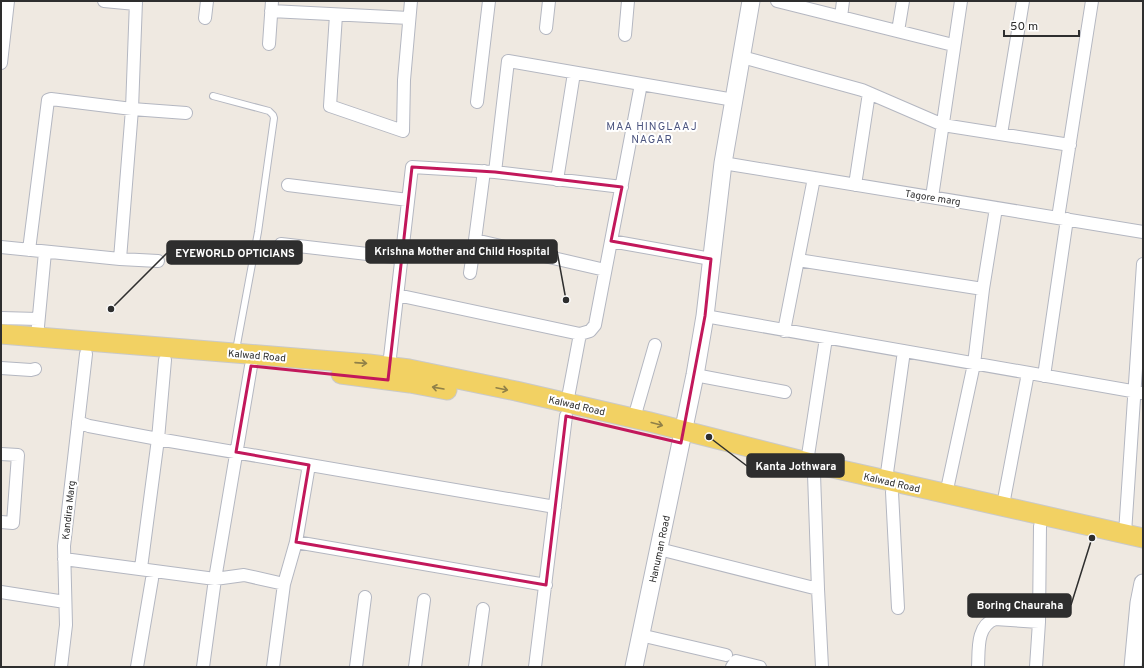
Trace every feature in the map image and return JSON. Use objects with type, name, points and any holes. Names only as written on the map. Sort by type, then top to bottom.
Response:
[{"type":"main road","name":"Kalwad Road","points":[[1,334],[38,328],[82,349],[165,360],[346,375],[407,376]]},
{"type":"main road","name":"Kalwad Road","points":[[1,347],[235,354],[390,366],[407,376],[460,392],[634,418],[683,437]]},
{"type":"main road","name":"Kalwad Road","points":[[566,409],[630,430],[683,437],[889,486],[1040,526],[1143,549]]},
{"type":"main road","name":"Kalwad Road","points":[[889,486],[946,494],[1134,535]]},
{"type":"street","points":[[1,63],[8,1]]},
{"type":"street","points":[[104,1],[136,2],[132,109],[120,259]]},
{"type":"street","points":[[206,18],[207,1]]},
{"type":"street","points":[[336,15],[330,106],[403,131],[404,80],[411,1]]},
{"type":"street","points":[[477,102],[489,1]]},
{"type":"street","points":[[546,28],[549,1]]},
{"type":"street","points":[[625,35],[628,1]]},
{"type":"street","name":"Hanuman Road","points":[[634,667],[695,375],[705,316],[723,163],[751,1]]},
{"type":"street","points":[[778,1],[954,45]]},
{"type":"street","points":[[841,17],[843,1]]},
{"type":"street","points":[[898,31],[903,1]]},
{"type":"street","points":[[932,196],[961,1]]},
{"type":"street","points":[[1001,134],[1023,1]]},
{"type":"street","points":[[1044,376],[1063,218],[1070,145],[1092,1]]},
{"type":"street","points":[[269,44],[272,6],[336,15],[409,18]]},
{"type":"street","points":[[742,57],[862,90],[943,125],[1070,145]]},
{"type":"street","points":[[470,273],[475,240],[490,172],[508,62],[734,100]]},
{"type":"street","points":[[557,180],[574,73]]},
{"type":"street","points":[[397,295],[580,334],[590,331],[596,325],[640,84]]},
{"type":"street","points":[[855,185],[869,93]]},
{"type":"street","points":[[29,250],[48,100],[51,99],[132,109],[186,113]]},
{"type":"street","name":"Tagore marg","points":[[723,163],[932,196],[1143,232]]},
{"type":"street","points":[[390,366],[412,167],[490,172],[622,187]]},
{"type":"street","points":[[784,331],[814,178]]},
{"type":"street","points":[[288,185],[408,200]]},
{"type":"street","points":[[946,494],[974,364],[983,289],[996,208]]},
{"type":"street","points":[[475,240],[605,270]]},
{"type":"street","points":[[611,241],[711,259]]},
{"type":"street","points":[[281,244],[402,258]]},
{"type":"street","points":[[1,247],[120,259],[158,261]]},
{"type":"street","points":[[1,318],[38,328],[45,252]]},
{"type":"street","points":[[798,260],[983,289]]},
{"type":"street","points":[[1134,535],[1143,264]]},
{"type":"street","points":[[705,316],[1139,392]]},
{"type":"street","points":[[535,667],[546,586],[566,409],[580,334]]},
{"type":"street","points":[[822,667],[810,468],[826,338]]},
{"type":"street","points":[[634,418],[655,345]]},
{"type":"street","name":"Kandira Marg","points":[[61,667],[66,625],[64,546],[78,422],[82,349]]},
{"type":"street","points":[[898,608],[889,486],[904,351]]},
{"type":"street","points":[[141,568],[158,439],[165,360]]},
{"type":"street","points":[[203,667],[215,579],[251,366]]},
{"type":"street","points":[[1,368],[35,369]]},
{"type":"street","points":[[1003,506],[1028,373]]},
{"type":"street","points":[[695,375],[786,392]]},
{"type":"street","points":[[78,422],[89,426],[158,439],[555,507]]},
{"type":"street","points":[[1,454],[18,455],[13,523],[1,522]]},
{"type":"street","points":[[272,667],[284,584],[296,542],[309,465]]},
{"type":"street","points":[[1036,667],[1039,622],[1040,526]]},
{"type":"street","points":[[296,542],[546,586]]},
{"type":"street","points":[[659,549],[818,589]]},
{"type":"street","points":[[64,559],[215,579],[244,575],[284,584]]},
{"type":"street","points":[[137,667],[152,579]]},
{"type":"street","points":[[1133,667],[1143,583]]},
{"type":"street","points":[[1,592],[65,602]]},
{"type":"street","points":[[356,667],[365,598]]},
{"type":"street","points":[[415,667],[424,600]]},
{"type":"street","points":[[475,667],[483,609]]},
{"type":"street","points":[[978,667],[981,633],[989,621],[995,619],[1039,622]]},
{"type":"street","points":[[640,635],[726,655]]},
{"type":"street","points":[[732,667],[736,661],[760,667]]},
{"type":"lane","points":[[213,96],[269,111],[274,118],[258,232],[235,354]]},
{"type":"highlighted area","points":[[412,167],[495,172],[622,187],[611,241],[711,259],[705,316],[681,443],[566,416],[546,585],[296,542],[309,465],[236,452],[251,366],[388,380]]},
{"type":"place","name":"Krishna Mother and Child Hospital","points":[[566,300]]},
{"type":"place","name":"EYEWORLD OPTICIANS","points":[[111,309]]},
{"type":"place","name":"Kanta Jothwara","points":[[709,437]]},
{"type":"place","name":"Boring Chauraha","points":[[1092,538]]},
{"type":"district","name":"MAA HINGLAAJ NAGAR","points":[[652,132]]}]
